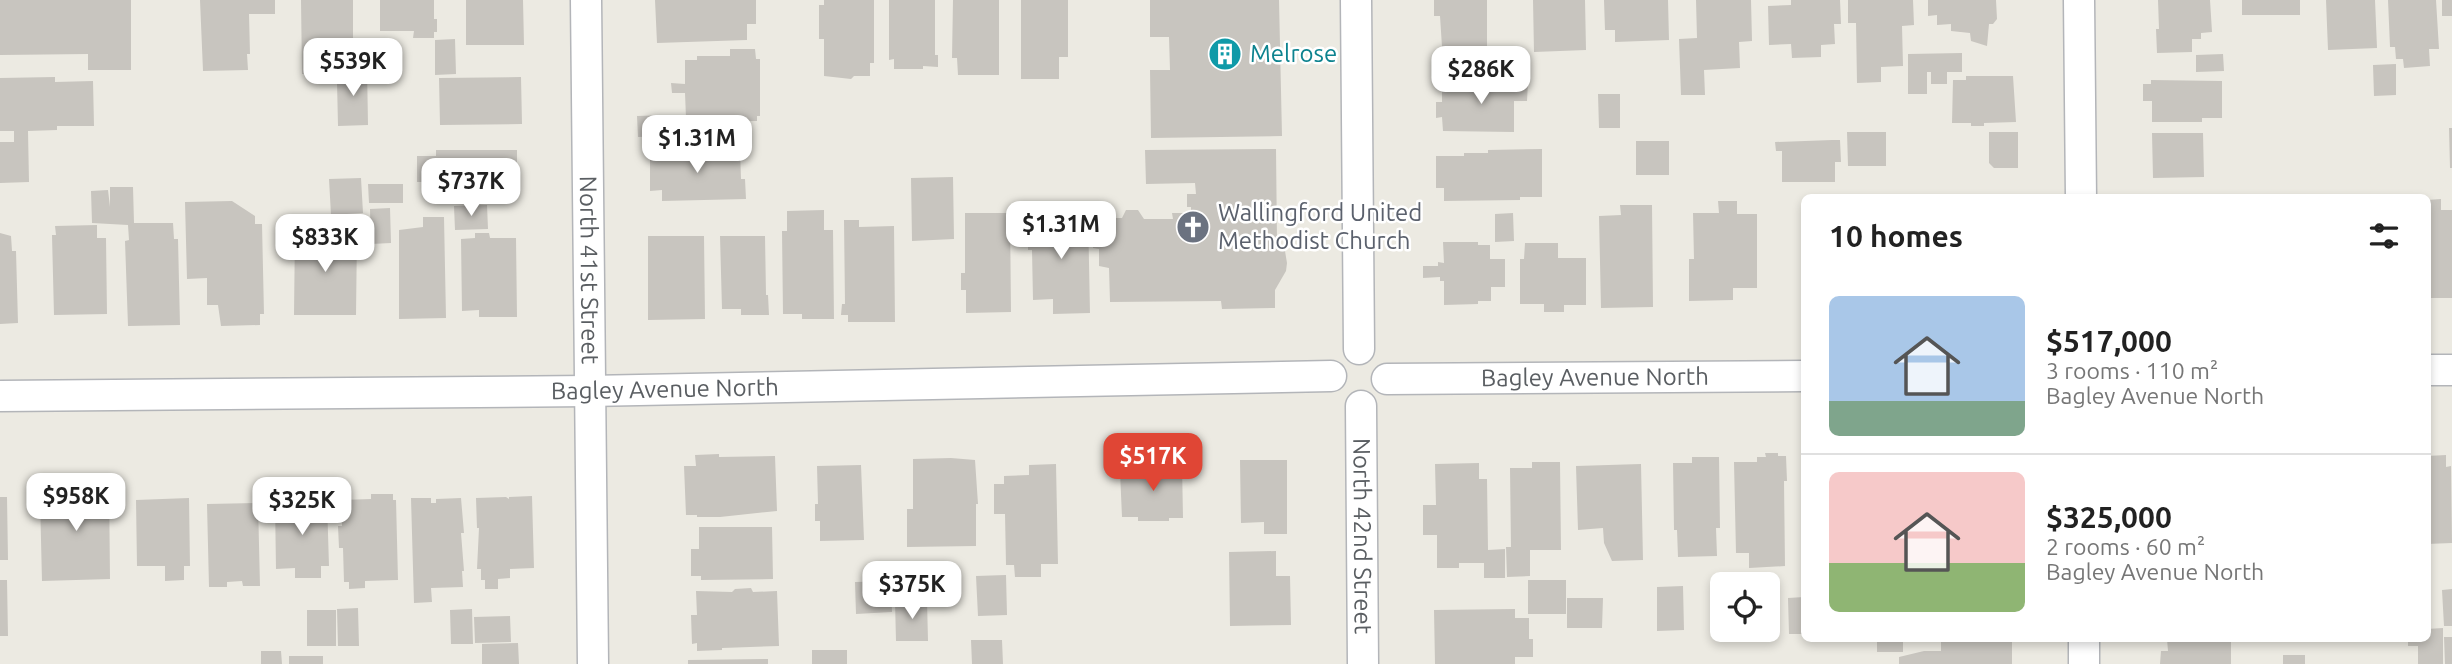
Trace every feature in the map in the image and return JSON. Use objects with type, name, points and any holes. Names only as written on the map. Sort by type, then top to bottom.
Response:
[{"type":"street","name":"North 41st Street","points":[[586,0],[593,664]]},
{"type":"street","points":[[1356,0],[1359,349]]},
{"type":"street","points":[[2080,0],[2081,194]]},
{"type":"street","points":[[1359,349],[1373,352],[1380,358],[1385,366],[1387,379],[1382,394],[1374,401],[1361,406],[1346,402],[1339,396],[1331,376],[1334,363],[1340,356],[1347,351],[1359,349]]},
{"type":"street","points":[[2431,370],[2452,370]]},
{"type":"street","name":"Bagley Avenue North","points":[[0,396],[589,391],[1331,376]]},
{"type":"street","name":"Bagley Avenue North","points":[[1387,379],[1801,376]]},
{"type":"street","name":"North 42nd Street","points":[[1361,406],[1363,664]]},
{"type":"street","points":[[2084,642],[2084,664]]},
{"type":"building","points":[[0,0],[131,0],[131,70],[88,70],[88,54],[0,55]]},
{"type":"building","points":[[200,0],[275,0],[275,14],[249,14],[248,70],[203,71]]},
{"type":"building","points":[[301,0],[353,0],[353,56],[341,57],[342,73],[302,74]]},
{"type":"building","points":[[380,0],[434,0],[437,32],[434,32],[434,38],[413,38],[414,31],[380,31]]},
{"type":"building","points":[[466,0],[523,0],[524,45],[466,45]]},
{"type":"building","points":[[655,0],[756,0],[756,24],[747,24],[747,40],[657,43]]},
{"type":"building","points":[[824,0],[874,0],[874,63],[870,63],[870,76],[854,76],[851,79],[824,76],[824,39],[819,39],[819,5],[824,5]]},
{"type":"building","points":[[889,0],[935,0],[935,55],[938,55],[938,67],[894,69],[894,59],[889,60]]},
{"type":"building","points":[[953,0],[999,0],[999,75],[958,75],[957,58],[952,58]]},
{"type":"building","points":[[1021,0],[1068,0],[1068,57],[1059,57],[1059,79],[1021,79]]},
{"type":"building","name":"Melrose","points":[[1150,0],[1279,0],[1282,136],[1151,138],[1150,70],[1170,70],[1169,37],[1150,37]]},
{"type":"building","points":[[1434,0],[1487,0],[1487,61],[1443,62],[1440,16],[1434,16]]},
{"type":"building","points":[[1533,0],[1585,0],[1586,50],[1534,52]]},
{"type":"building","points":[[1604,0],[1668,0],[1669,40],[1615,42],[1615,30],[1605,30]]},
{"type":"building","points":[[1696,0],[1751,0],[1752,41],[1739,42],[1740,68],[1704,70],[1705,95],[1681,95],[1679,39],[1697,38]]},
{"type":"building","points":[[1791,0],[1840,0],[1841,24],[1834,24],[1835,44],[1821,45],[1821,57],[1792,58],[1791,44],[1769,45],[1768,6],[1791,5]]},
{"type":"building","points":[[1848,0],[1913,0],[1914,25],[1902,26],[1903,66],[1881,67],[1881,82],[1857,83],[1856,23],[1848,23]]},
{"type":"building","points":[[1928,0],[1996,0],[1997,19],[1993,24],[1989,24],[1987,46],[1971,41],[1970,33],[1951,31],[1951,24],[1937,25],[1937,15],[1928,16]]},
{"type":"building","points":[[2158,0],[2210,0],[2212,32],[2201,33],[2201,39],[2192,39],[2192,52],[2157,53]]},
{"type":"building","points":[[2242,0],[2300,0],[2300,15],[2242,15]]},
{"type":"building","points":[[2326,0],[2375,0],[2377,48],[2328,50]]},
{"type":"building","points":[[2388,0],[2436,0],[2439,49],[2429,49],[2430,66],[2404,68],[2403,59],[2396,59],[2395,47],[2390,47]]},
{"type":"building","points":[[2442,0],[2452,0],[2452,16],[2442,16]]},
{"type":"building","points":[[455,39],[456,74],[435,75],[435,40]]},
{"type":"building","points":[[730,49],[755,49],[756,59],[760,59],[760,116],[757,116],[757,121],[699,122],[699,118],[686,118],[685,93],[672,93],[671,83],[685,84],[685,60],[697,60],[697,56],[730,56]]},
{"type":"building","points":[[1962,53],[1962,72],[1947,72],[1947,84],[1931,84],[1931,72],[1927,72],[1927,94],[1908,94],[1908,54]]},
{"type":"building","points":[[2223,54],[2224,71],[2196,72],[2196,55]]},
{"type":"building","points":[[2396,64],[2396,95],[2374,96],[2373,65]]},
{"type":"building","points":[[346,67],[367,67],[368,125],[338,126],[337,81],[347,81]]},
{"type":"building","points":[[1966,76],[2013,76],[2016,122],[1984,123],[1984,126],[1952,123],[1953,80],[1966,80]]},
{"type":"building","points":[[55,77],[55,82],[93,81],[94,126],[57,126],[57,130],[28,131],[29,182],[0,183],[0,142],[14,142],[14,131],[0,131],[0,78]]},
{"type":"building","points":[[521,77],[522,124],[440,125],[439,78]]},
{"type":"building","points":[[2151,80],[2222,81],[2222,118],[2202,118],[2202,122],[2152,122],[2152,101],[2143,101],[2143,84],[2151,84]]},
{"type":"building","points":[[1464,82],[1528,82],[1527,101],[1514,101],[1514,132],[1443,131],[1442,117],[1436,118],[1436,102],[1442,102],[1442,86],[1464,86]]},
{"type":"building","points":[[1598,94],[1620,94],[1620,128],[1599,128]]},
{"type":"building","points":[[668,115],[669,136],[638,137],[637,116]]},
{"type":"building","points":[[2449,128],[2452,128],[2452,168],[2450,168]]},
{"type":"building","points":[[1847,132],[1886,132],[1886,166],[1848,166]]},
{"type":"building","points":[[1989,132],[2018,132],[2018,168],[1994,168],[1989,163]]},
{"type":"building","points":[[2152,133],[2203,133],[2204,177],[2153,178]]},
{"type":"building","points":[[1840,140],[1841,162],[1835,162],[1835,182],[1782,182],[1782,151],[1776,151],[1775,142]]},
{"type":"building","points":[[1636,141],[1669,141],[1669,175],[1636,175]]},
{"type":"building","points":[[740,149],[741,179],[745,179],[746,199],[662,201],[662,190],[650,191],[650,151]]},
{"type":"building","name":"Wallingford United Methodist Church","points":[[1276,149],[1277,242],[1285,251],[1287,263],[1286,271],[1275,290],[1275,308],[1222,309],[1221,301],[1110,302],[1109,268],[1099,266],[1099,249],[1093,248],[1093,235],[1105,236],[1114,218],[1122,218],[1126,210],[1138,210],[1144,219],[1173,219],[1172,213],[1191,213],[1191,207],[1187,207],[1187,194],[1196,194],[1195,183],[1146,184],[1145,150]]},
{"type":"building","points":[[1542,149],[1542,197],[1520,197],[1520,200],[1444,201],[1444,188],[1436,188],[1436,156],[1464,156],[1464,153],[1488,153],[1488,150]]},
{"type":"building","points":[[436,150],[517,150],[517,194],[435,193],[435,182],[417,182],[417,156],[436,156]]},
{"type":"building","points":[[953,177],[954,239],[912,241],[911,178]]},
{"type":"building","points":[[361,178],[363,213],[331,215],[329,179]]},
{"type":"building","points":[[368,184],[403,184],[403,203],[369,203]]},
{"type":"building","points":[[110,187],[133,187],[134,223],[173,223],[174,239],[178,239],[180,325],[128,326],[125,241],[129,240],[128,225],[92,223],[91,191],[108,190],[110,207]]},
{"type":"building","points":[[2441,199],[2441,210],[2452,210],[2452,298],[2431,298],[2431,200]]},
{"type":"building","points":[[232,201],[255,216],[255,224],[262,224],[264,314],[260,314],[260,325],[221,326],[218,305],[207,305],[207,278],[187,279],[185,202]]},
{"type":"building","points":[[1718,201],[1737,201],[1737,214],[1757,214],[1757,288],[1733,288],[1733,300],[1689,301],[1689,259],[1694,259],[1693,213],[1719,213]]},
{"type":"building","points":[[487,205],[488,229],[455,230],[454,206]]},
{"type":"building","points":[[1620,205],[1652,205],[1653,307],[1601,308],[1599,216],[1621,215]]},
{"type":"building","points":[[390,208],[391,243],[371,244],[370,209]]},
{"type":"building","points":[[824,210],[824,230],[833,230],[834,319],[802,319],[802,314],[783,314],[782,231],[787,231],[787,211]]},
{"type":"building","points":[[965,213],[1010,213],[1011,312],[966,313],[966,290],[961,290],[961,273],[965,273]]},
{"type":"building","points":[[1034,213],[1088,213],[1090,313],[1053,314],[1053,299],[1033,300],[1032,250],[1028,250],[1028,230],[1034,230]]},
{"type":"building","points":[[1513,213],[1514,241],[1495,242],[1495,214]]},
{"type":"building","points":[[423,217],[444,217],[446,318],[399,319],[399,230],[423,227]]},
{"type":"building","points":[[844,220],[859,220],[859,227],[894,226],[895,322],[848,322],[848,315],[841,315],[842,304],[845,304]]},
{"type":"building","points":[[97,225],[97,238],[106,238],[107,314],[54,315],[52,235],[56,235],[55,226]]},
{"type":"building","points":[[295,230],[312,230],[312,234],[357,234],[356,315],[294,315]]},
{"type":"building","points":[[0,233],[11,236],[12,251],[16,251],[18,323],[0,324]]},
{"type":"building","points":[[475,233],[489,233],[490,238],[516,238],[517,317],[479,317],[479,310],[462,311],[461,239],[475,238]]},
{"type":"building","points":[[648,236],[704,236],[705,319],[648,320]]},
{"type":"building","points":[[720,236],[765,236],[769,315],[741,315],[741,309],[722,309]]},
{"type":"building","points":[[1443,242],[1478,242],[1478,245],[1490,245],[1490,259],[1505,259],[1505,287],[1491,287],[1491,301],[1444,305],[1444,281],[1440,281],[1440,277],[1423,278],[1423,266],[1438,266],[1438,262],[1444,263]]},
{"type":"building","points":[[1525,243],[1558,243],[1558,258],[1586,258],[1586,305],[1564,305],[1564,312],[1544,312],[1544,304],[1520,304],[1520,259],[1524,259]]},
{"type":"building","points":[[1765,453],[1786,456],[1785,566],[1749,568],[1749,553],[1736,553],[1734,462],[1757,462],[1757,457],[1766,457]]},
{"type":"building","points":[[719,454],[719,457],[775,456],[777,511],[720,517],[686,515],[684,466],[696,466],[695,455]]},
{"type":"building","points":[[2446,455],[2446,467],[2451,466],[2452,543],[2431,544],[2431,456]]},
{"type":"building","points":[[1692,457],[1719,457],[1720,528],[1716,528],[1717,556],[1678,557],[1677,530],[1674,530],[1673,463],[1692,463]]},
{"type":"building","points":[[913,459],[975,460],[978,504],[976,546],[907,547],[907,509],[913,509]]},
{"type":"building","points":[[1240,460],[1287,460],[1287,534],[1264,534],[1264,522],[1241,523]]},
{"type":"building","points":[[1532,462],[1560,462],[1561,550],[1530,550],[1530,576],[1507,577],[1506,547],[1511,547],[1510,468],[1532,468]]},
{"type":"building","points":[[1479,463],[1479,479],[1487,479],[1488,550],[1505,549],[1505,578],[1484,578],[1484,563],[1459,563],[1459,568],[1437,568],[1437,535],[1423,535],[1423,505],[1436,505],[1435,464]]},
{"type":"building","points":[[1056,464],[1058,564],[1041,564],[1041,577],[1015,577],[1014,565],[1006,565],[1005,514],[994,514],[994,484],[1004,484],[1004,476],[1029,475],[1029,465]]},
{"type":"building","points":[[1143,464],[1182,464],[1183,518],[1138,521],[1138,517],[1122,517],[1120,471],[1144,471]]},
{"type":"building","points":[[1641,464],[1643,560],[1612,561],[1604,543],[1603,528],[1578,530],[1576,466]]},
{"type":"building","points":[[861,465],[864,540],[820,541],[820,521],[815,521],[815,504],[818,504],[817,466]]},
{"type":"building","points":[[62,481],[109,481],[110,579],[42,581],[40,498],[63,498]]},
{"type":"building","points":[[371,494],[393,494],[393,500],[396,500],[398,580],[365,581],[365,588],[349,589],[349,582],[344,582],[343,548],[339,548],[341,500],[371,499]]},
{"type":"building","points":[[532,496],[534,568],[510,569],[510,578],[498,579],[498,589],[485,589],[485,580],[481,580],[481,569],[477,569],[479,528],[476,498],[509,499]]},
{"type":"building","points":[[0,497],[7,497],[8,560],[0,560]]},
{"type":"building","points":[[189,498],[190,566],[184,566],[184,580],[165,581],[165,566],[137,566],[136,500]]},
{"type":"building","points":[[298,498],[324,498],[324,501],[327,501],[329,566],[321,566],[321,578],[295,578],[295,568],[276,569],[275,502],[298,501]]},
{"type":"building","points":[[411,498],[431,498],[431,503],[436,503],[436,499],[461,498],[464,533],[461,533],[463,587],[431,588],[432,602],[414,603]]},
{"type":"building","points":[[258,503],[260,586],[243,586],[242,581],[227,582],[227,587],[209,587],[207,504]]},
{"type":"building","points":[[699,527],[772,527],[773,579],[701,580],[701,576],[691,576],[691,549],[699,549]]},
{"type":"building","points":[[1276,551],[1276,576],[1290,576],[1291,625],[1230,626],[1229,552]]},
{"type":"building","points":[[1006,575],[1007,615],[978,616],[976,576]]},
{"type":"building","points":[[0,580],[7,580],[8,636],[0,636]]},
{"type":"building","points":[[1528,580],[1566,580],[1566,614],[1528,614]]},
{"type":"building","points":[[891,581],[892,612],[856,614],[855,582]]},
{"type":"building","points":[[1683,586],[1684,630],[1657,631],[1657,587]]},
{"type":"building","points":[[751,588],[753,592],[777,591],[779,646],[697,651],[697,643],[692,644],[691,615],[697,615],[696,591],[732,592],[735,589]]},
{"type":"building","points":[[2452,589],[2452,626],[2444,626],[2442,590]]},
{"type":"building","points":[[1801,597],[1801,634],[1789,634],[1788,598]]},
{"type":"building","points":[[1567,598],[1603,598],[1602,628],[1567,628]]},
{"type":"building","points":[[927,600],[928,641],[896,641],[895,601]]},
{"type":"building","points":[[358,608],[359,646],[338,646],[337,609]]},
{"type":"building","points":[[472,609],[473,644],[451,644],[450,610]]},
{"type":"building","points":[[1515,609],[1515,618],[1529,618],[1529,639],[1533,639],[1533,657],[1515,657],[1515,664],[1435,664],[1434,610]]},
{"type":"building","points":[[307,610],[336,610],[336,646],[307,646]]},
{"type":"building","points":[[510,616],[511,642],[475,643],[474,617]]},
{"type":"building","points":[[2443,628],[2443,664],[2418,664],[2418,646],[2408,646],[2408,642],[2431,642],[2431,629]]},
{"type":"building","points":[[2444,637],[2452,637],[2452,664],[2445,664]]},
{"type":"building","points":[[971,640],[1002,640],[1003,664],[972,664]]},
{"type":"building","points":[[1877,642],[1903,642],[1903,652],[1877,652]]},
{"type":"building","points":[[1941,642],[2012,642],[2012,664],[1899,664],[1899,657],[1924,651],[1941,651]]},
{"type":"building","points":[[2167,642],[2231,642],[2231,664],[2160,664],[2161,651],[2168,651]]},
{"type":"building","points":[[518,643],[519,664],[482,664],[482,644]]},
{"type":"building","points":[[812,650],[847,650],[847,664],[812,664]]},
{"type":"building","points":[[261,651],[281,651],[282,664],[261,664]]},
{"type":"building","points":[[2283,655],[2305,655],[2305,664],[2283,664]]},
{"type":"building","points":[[289,656],[323,656],[323,664],[289,664]]},
{"type":"building","points":[[768,659],[768,664],[688,664],[688,660]]},
{"type":"place","name":"Melrose","points":[[1225,54]]},
{"type":"place","name":"Wallingford United Methodist Church","points":[[1193,227]]}]
